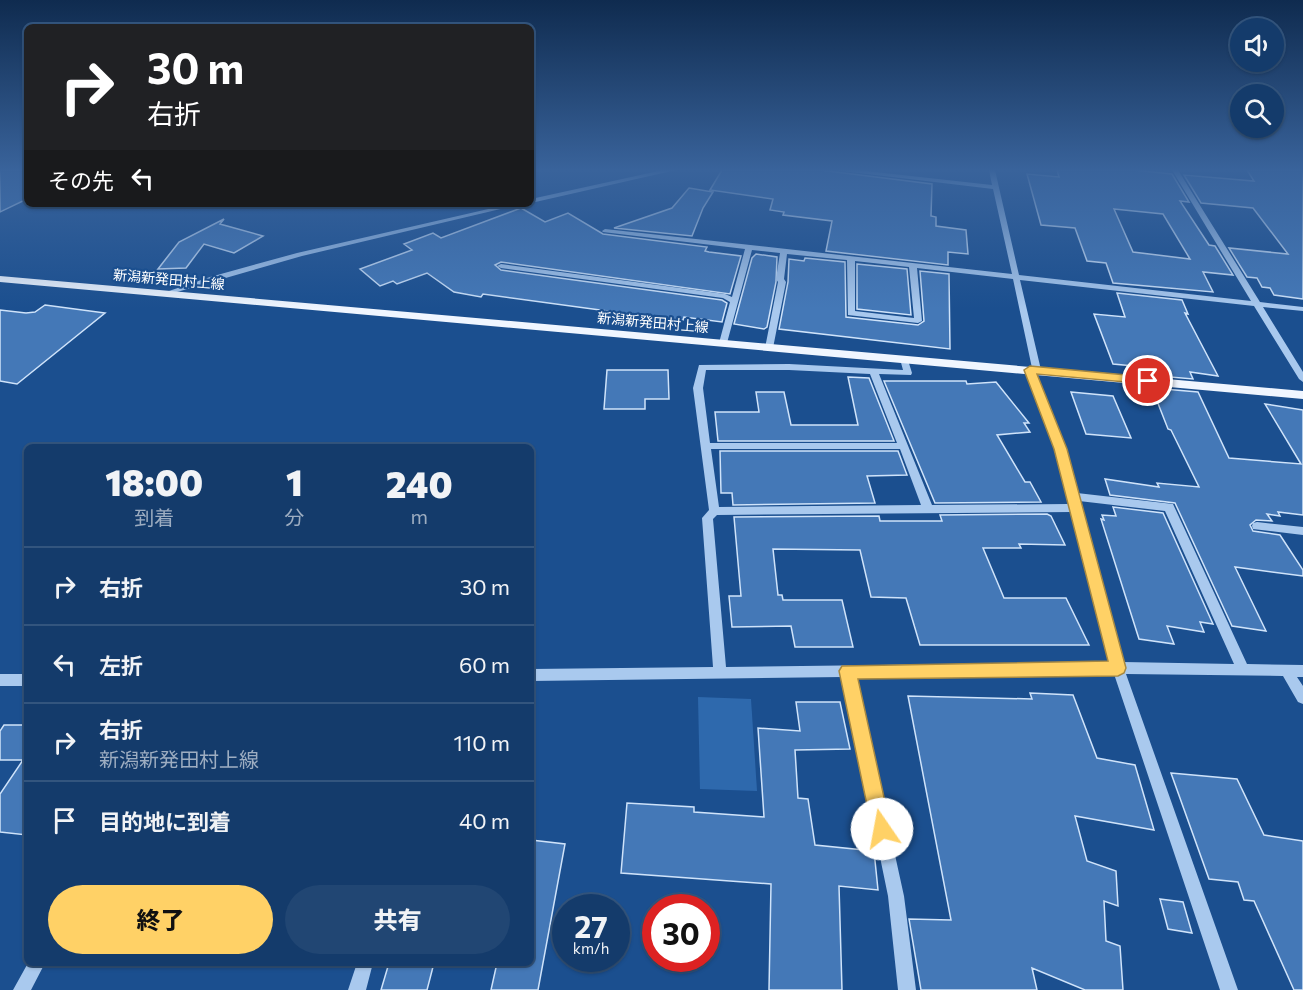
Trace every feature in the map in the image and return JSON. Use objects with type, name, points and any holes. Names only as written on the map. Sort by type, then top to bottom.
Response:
[{"type":"main road","name":"新潟新発田村上線","points":[[0,279],[170,292],[1303,395]]},
{"type":"street","points":[[170,292],[255,265],[466,216]]},
{"type":"street","points":[[1003,216],[1017,277],[1033,370],[1060,449],[1118,668],[1229,990]]},
{"type":"street","points":[[1204,216],[1303,379]]},
{"type":"street","points":[[605,231],[1303,309]]},
{"type":"street","points":[[723,343],[749,247]]},
{"type":"street","points":[[769,348],[782,282],[780,279],[784,251]]},
{"type":"street","points":[[851,258],[850,313],[918,321],[913,265]]},
{"type":"street","points":[[501,266],[725,296],[734,301]]},
{"type":"street","points":[[714,511],[698,388],[699,370],[702,367],[789,367],[908,373],[904,359]]},
{"type":"street","points":[[874,372],[928,509]]},
{"type":"street","points":[[706,446],[902,446]]},
{"type":"street","points":[[1072,496],[1169,507],[1243,670]]},
{"type":"street","points":[[720,672],[707,518],[714,511],[1076,508]]},
{"type":"street","points":[[1257,526],[1303,531]]},
{"type":"street","points":[[534,675],[1118,668],[1303,671]]},
{"type":"street","points":[[848,671],[896,896],[908,990]]},
{"type":"street","points":[[1287,671],[1303,698]]},
{"type":"street","points":[[0,680],[24,680]]},
{"type":"street","points":[[22,990],[35,966]]},
{"type":"street","points":[[357,990],[364,966]]},
{"type":"shaded area","points":[[698,697],[751,699],[757,791],[700,789]]},
{"type":"building","points":[[499,216],[535,216],[545,222],[560,216],[573,216],[603,234],[707,247],[705,251],[741,256],[730,294],[501,262],[495,265],[501,270],[722,300],[727,303],[722,322],[684,317],[683,320],[659,318],[483,294],[481,297],[454,292],[427,273],[397,284],[393,281],[380,286],[360,269],[412,250],[404,244],[433,233],[441,238]]},
{"type":"building","points":[[648,216],[700,216],[692,236],[614,228]]},
{"type":"building","points":[[793,216],[936,217],[936,226],[966,230],[968,254],[948,252],[948,265],[826,251],[832,221]]},
{"type":"building","points":[[1039,216],[1117,216],[1133,252],[1190,259],[1164,216],[1190,216],[1209,245],[1215,246],[1233,275],[1203,272],[1213,292],[1113,283],[1106,263],[1087,261],[1075,228],[1041,225]]},
{"type":"building","points":[[1259,216],[1303,216],[1303,299],[1274,295],[1270,288],[1262,287],[1257,278],[1247,277],[1229,248],[1288,254]]},
{"type":"building","points":[[224,219],[220,224],[263,236],[234,253],[204,244],[186,268],[158,269],[179,242]]},
{"type":"building","points":[[756,254],[777,257],[776,282],[767,327],[764,329],[734,324],[752,258]]},
{"type":"building","points":[[805,258],[845,262],[846,317],[918,325],[924,321],[920,271],[949,274],[950,349],[779,329],[788,282],[789,259],[804,261]]},
{"type":"building","points":[[857,264],[907,269],[911,315],[857,309]]},
{"type":"building","points":[[1117,293],[1182,300],[1188,314],[1185,313],[1218,376],[1190,372],[1193,379],[1147,375],[1144,367],[1113,364],[1094,314],[1125,317]]},
{"type":"building","points":[[45,305],[105,313],[17,384],[0,381],[0,310],[35,312]]},
{"type":"building","points":[[607,370],[668,370],[669,399],[645,399],[645,409],[604,409]]},
{"type":"building","points":[[848,377],[869,378],[894,441],[718,441],[715,412],[759,412],[756,392],[784,392],[791,425],[858,425]]},
{"type":"building","points":[[884,381],[966,381],[967,384],[996,382],[1029,423],[1024,423],[1030,432],[997,435],[1025,482],[1030,482],[1041,502],[935,503]]},
{"type":"building","points":[[1152,388],[1198,392],[1229,458],[1301,464],[1265,404],[1303,410],[1303,515],[1278,512],[1280,516],[1267,514],[1272,521],[1256,520],[1250,525],[1253,531],[1280,535],[1303,570],[1303,576],[1235,567],[1266,631],[1232,626],[1175,503],[1110,495],[1105,479],[1159,487],[1157,483],[1199,487],[1171,430],[1168,429]]},
{"type":"building","points":[[1071,392],[1113,396],[1131,438],[1086,434]]},
{"type":"building","points":[[720,451],[898,451],[907,475],[867,476],[875,503],[733,505],[732,493],[721,493]]},
{"type":"building","points":[[1113,507],[1163,513],[1213,624],[1200,622],[1204,632],[1167,626],[1174,644],[1139,639],[1101,519],[1104,520],[1102,515],[1116,516]]},
{"type":"building","points":[[1047,514],[1051,516],[1065,545],[1019,544],[1021,548],[983,548],[1004,598],[1066,598],[1089,645],[920,645],[906,598],[871,597],[860,550],[773,549],[778,595],[782,595],[783,600],[842,600],[853,647],[795,647],[791,626],[732,627],[729,596],[741,596],[734,517],[879,516],[880,521],[942,521],[940,515]]},
{"type":"building","points":[[1030,693],[1073,695],[1097,758],[1135,765],[1154,830],[1075,816],[1087,861],[1116,871],[1118,906],[1104,901],[1106,941],[1120,946],[1123,990],[1085,990],[1032,968],[1037,990],[921,990],[909,919],[951,920],[908,696],[1032,699]]},
{"type":"building","points":[[796,702],[840,702],[850,749],[795,750],[798,798],[808,799],[815,845],[874,851],[878,890],[839,886],[842,990],[769,990],[771,884],[621,873],[627,803],[694,807],[694,812],[764,817],[758,728],[800,731]]},
{"type":"building","points":[[4,725],[24,725],[24,835],[0,832],[0,794],[23,760],[0,760],[0,731]]},
{"type":"building","points":[[1171,773],[1237,779],[1264,835],[1303,841],[1303,990],[1294,990],[1254,901],[1244,900],[1238,882],[1209,879]]},
{"type":"building","points":[[534,840],[565,844],[556,894],[552,894],[552,914],[538,990],[491,990],[496,966],[534,966]]},
{"type":"building","points":[[1160,899],[1183,902],[1192,933],[1168,929]]},
{"type":"building","points":[[388,966],[433,966],[427,990],[381,990]]},
{"type":"route","points":[[882,829],[848,671],[1118,668],[1060,449],[1030,370],[1148,381]]}]
